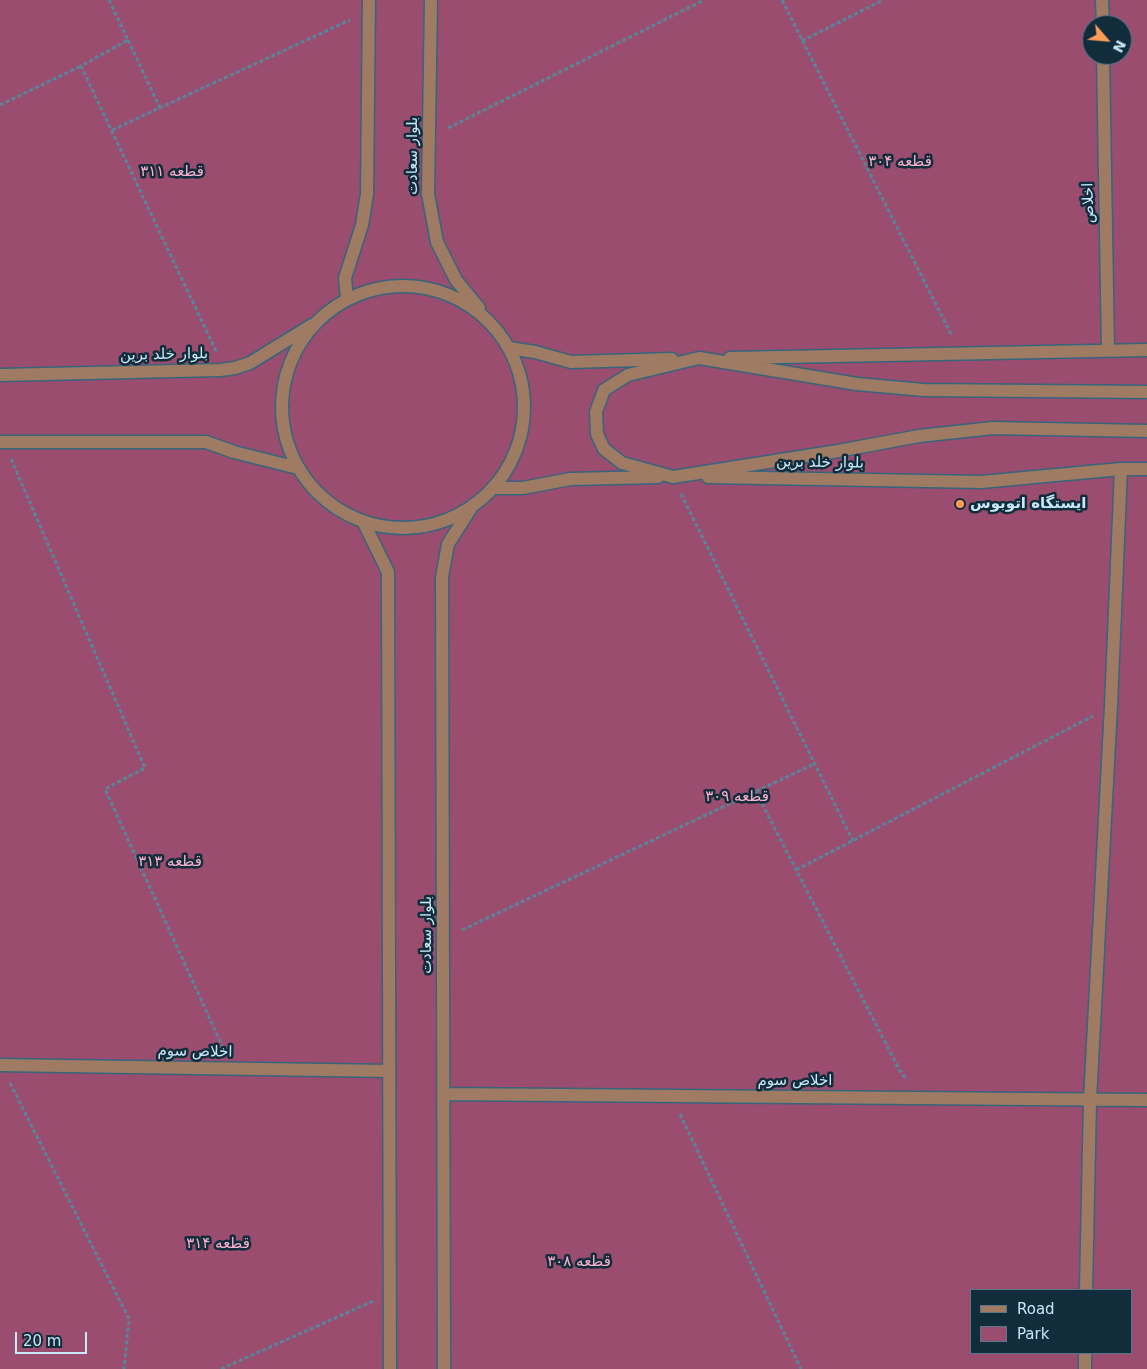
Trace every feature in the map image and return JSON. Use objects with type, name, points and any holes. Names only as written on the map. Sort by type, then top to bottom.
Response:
[{"type":"street","name":"بلوار سعادت","points":[[432,0],[428,194],[437,242],[456,280],[491,324]]},
{"type":"street","points":[[1102,0],[1103,15]]},
{"type":"street","points":[[347,299],[345,278],[362,225],[367,194],[369,6]]},
{"type":"street","name":"اخلاص","points":[[1103,65],[1108,350]]},
{"type":"street","points":[[384,287],[423,287],[460,300],[491,324],[509,348],[520,375],[524,405],[521,435],[510,463],[493,488],[471,508],[442,522],[411,528],[379,526],[348,516],[322,498],[298,468],[284,431],[282,392],[293,355],[316,323],[347,299],[384,287]]},
{"type":"street","name":"بلوار خلد برین","points":[[0,375],[225,369],[250,363],[316,323]]},
{"type":"street","points":[[509,348],[534,352],[571,362],[1147,350]]},
{"type":"street","points":[[1147,392],[924,390],[857,384],[699,358],[628,375],[604,390],[596,412],[597,434],[604,448],[622,464],[673,477],[919,436],[974,430],[1002,428],[1147,431]]},
{"type":"street","points":[[2,442],[206,442],[234,452],[298,468]]},
{"type":"street","points":[[1086,1289],[1090,1100],[1111,706],[1120,469]]},
{"type":"street","name":"بلوار خلد برین","points":[[493,488],[523,488],[570,479],[673,477],[981,482],[1120,469],[1147,469]]},
{"type":"street","name":"بلوار سعادت","points":[[444,1369],[442,577],[448,544],[471,508]]},
{"type":"street","points":[[363,521],[388,572],[390,1369]]},
{"type":"street","name":"اخلاص سوم","points":[[0,1065],[389,1071]]},
{"type":"street","name":"اخلاص سوم","points":[[443,1094],[1147,1100]]},
{"type":"street","points":[[1085,1354],[1085,1369]]},
{"type":"path","points":[[109,0],[160,108]]},
{"type":"path","points":[[429,137],[704,0]]},
{"type":"path","points":[[782,0],[960,353]]},
{"type":"path","points":[[802,41],[883,0]]},
{"type":"path","points":[[112,130],[369,6]]},
{"type":"path","points":[[0,105],[81,66],[128,40]]},
{"type":"path","points":[[81,66],[225,369]]},
{"type":"path","points":[[2,442],[146,768],[105,789],[233,1069]]},
{"type":"path","points":[[673,477],[692,520],[853,841]]},
{"type":"path","points":[[796,870],[1111,706]]},
{"type":"path","points":[[443,944],[454,934],[814,764]]},
{"type":"path","points":[[756,792],[900,1071],[922,1098]]},
{"type":"path","points":[[0,1065],[129,1319],[124,1369]]},
{"type":"path","points":[[672,1096],[800,1369]]},
{"type":"path","points":[[221,1369],[390,1294]]},
{"type":"green space","points":[[0,0],[1147,0],[1147,1369],[0,1369]]},
{"type":"place","name":"ایستگاه اتوبوس","points":[[960,504]]},
{"type":"park label","name":"قطعه ۳۰۴","points":[[900,162]]},
{"type":"park label","name":"قطعه ۳۱۱","points":[[172,172]]},
{"type":"park label","name":"قطعه ۳۰۹","points":[[737,797]]},
{"type":"park label","name":"قطعه ۳۱۳","points":[[170,862]]},
{"type":"park label","name":"قطعه ۳۱۴","points":[[218,1244]]},
{"type":"park label","name":"قطعه ۳۰۸","points":[[579,1262]]}]
